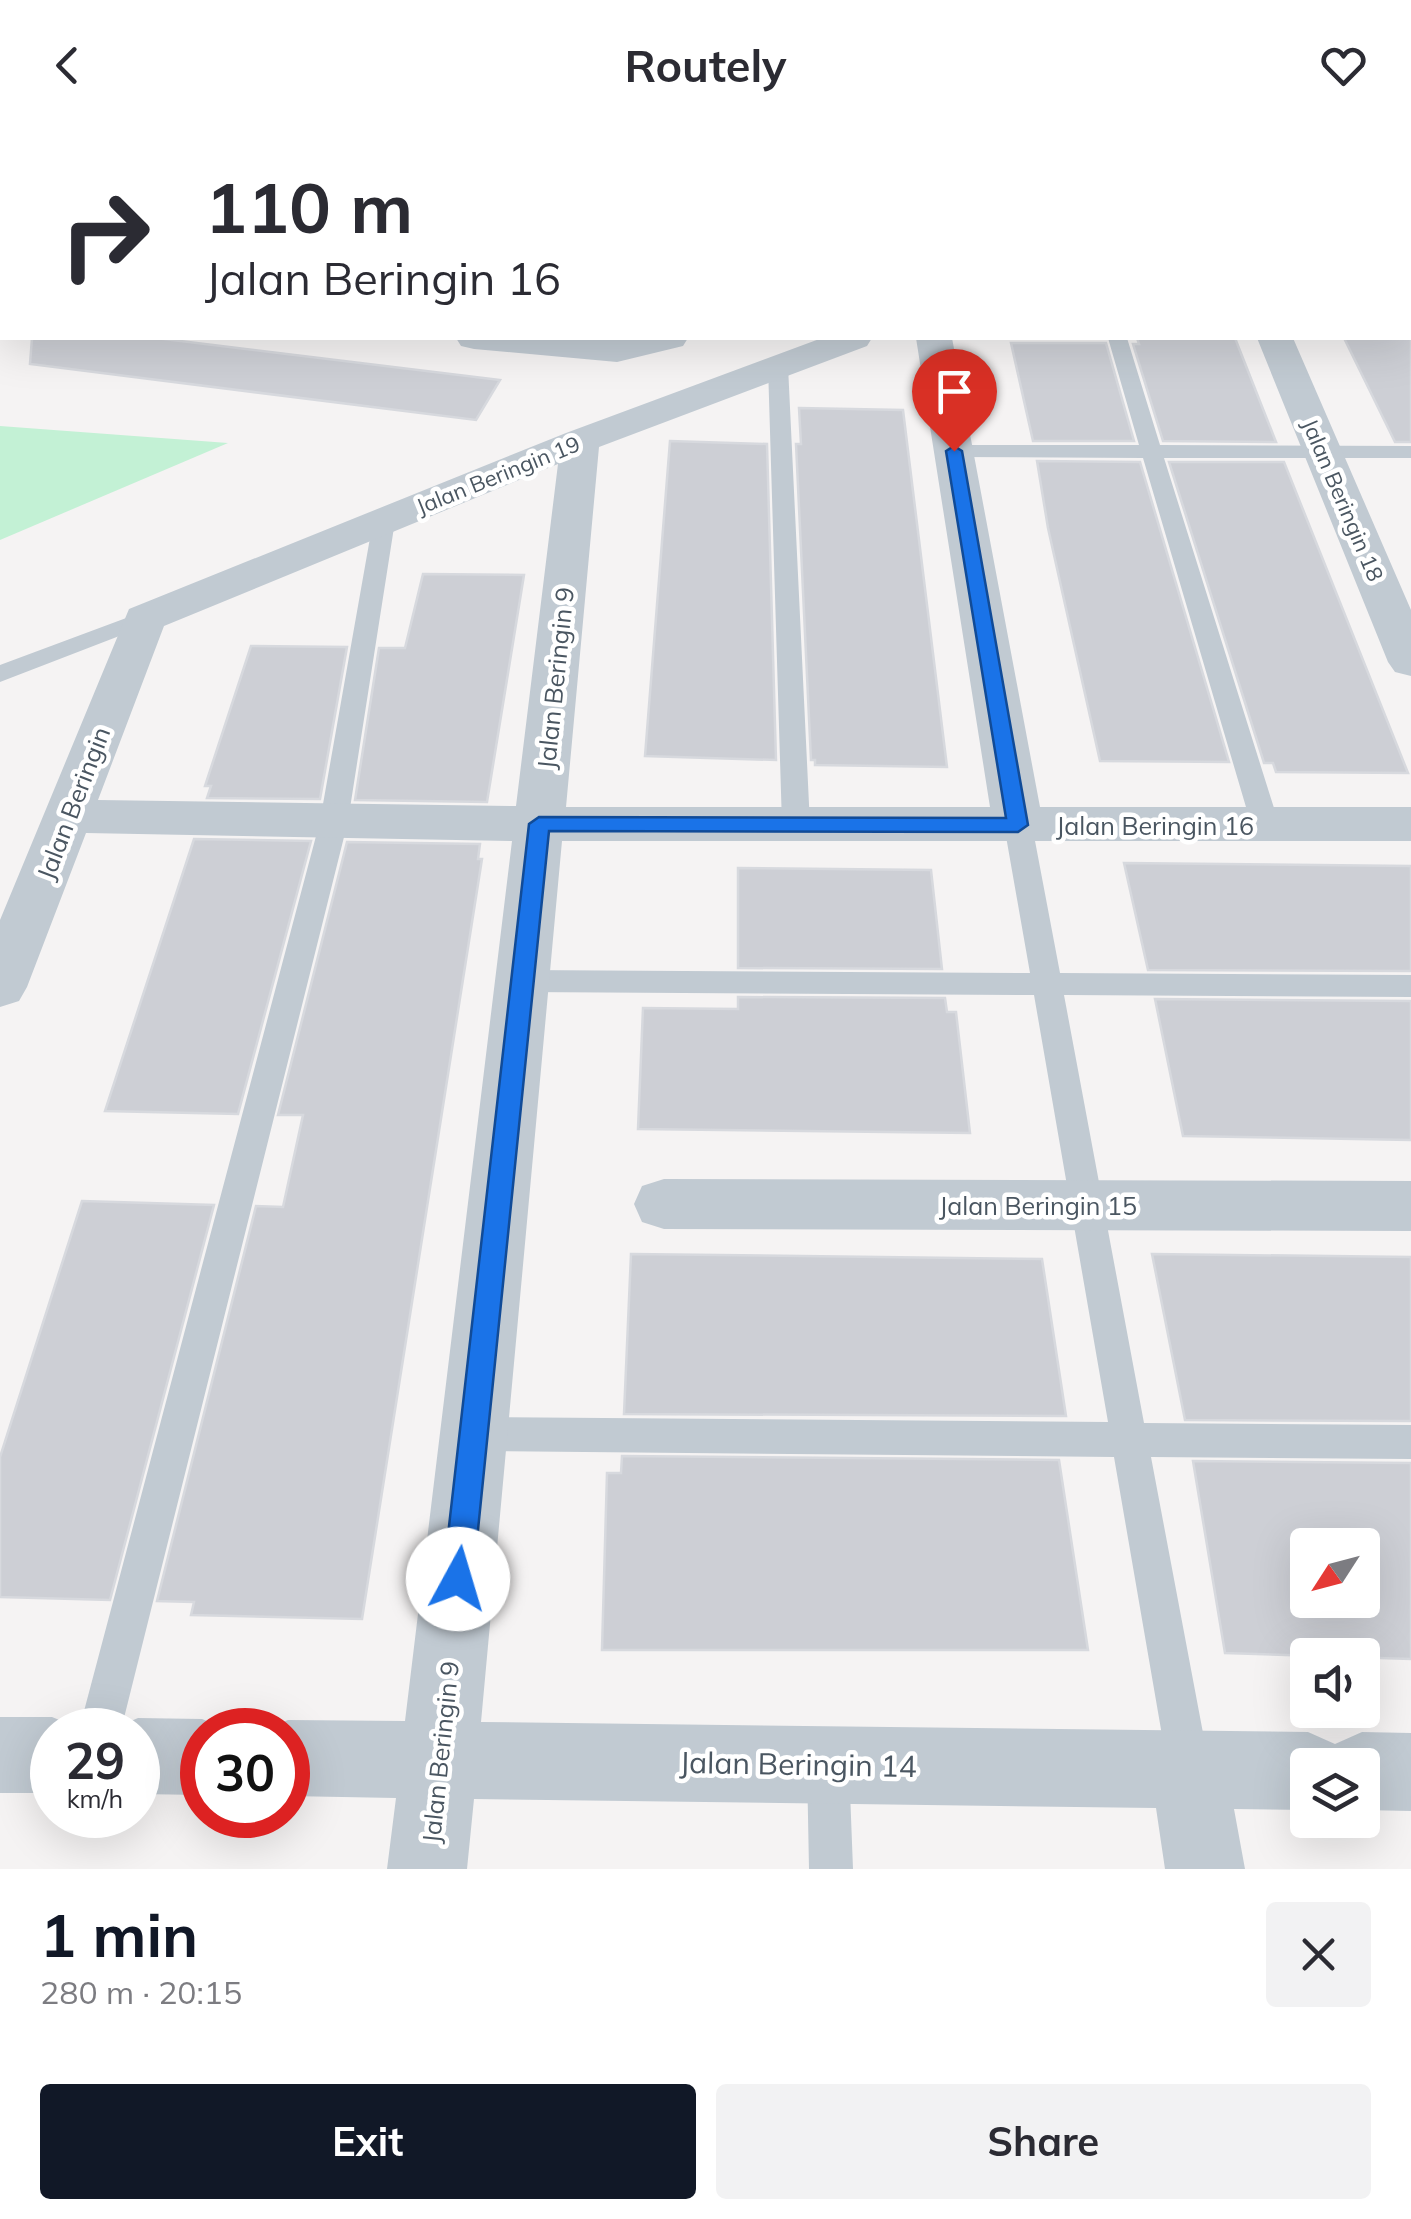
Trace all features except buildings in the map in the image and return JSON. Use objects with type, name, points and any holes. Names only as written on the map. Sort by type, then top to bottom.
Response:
[{"type":"street","points":[[492,340],[594,351],[648,346],[664,340]]},
{"type":"street","name":"Jalan Beringin 19","points":[[145,618],[580,442],[849,340]]},
{"type":"street","points":[[934,340],[1018,825]]},
{"type":"street","name":"Jalan Beringin 18","points":[[1276,340],[1411,662]]},
{"type":"street","name":"Jalan Beringin 9","points":[[427,1869],[580,442]]},
{"type":"street","name":"Jalan Beringin","points":[[0,987],[145,618]]},
{"type":"street","name":"Jalan Beringin 16","points":[[68,816],[539,824],[1411,824]]},
{"type":"street","name":"Jalan Beringin 15","points":[[664,1204],[1411,1206]]},
{"type":"street","points":[[0,1754],[30,1755]]},
{"type":"street","name":"Jalan Beringin 14","points":[[310,1758],[1290,1771]]},
{"type":"street","points":[[1189,1770],[1204,1869]]},
{"type":"street","points":[[1380,1771],[1411,1772]]},
{"type":"lane","points":[[1118,340],[1265,824]]},
{"type":"lane","points":[[778,366],[796,824]]},
{"type":"lane","points":[[954,451],[1411,452]]},
{"type":"lane","points":[[106,1708],[334,820],[384,521]]},
{"type":"lane","points":[[0,674],[145,618]]},
{"type":"lane","points":[[1018,825],[1189,1770]]},
{"type":"lane","points":[[522,981],[1411,986]]},
{"type":"lane","points":[[474,1434],[1411,1442]]},
{"type":"lane","points":[[828,1765],[831,1869]]},
{"type":"green space","points":[[0,426],[228,443],[0,540]]},
{"type":"route","points":[[458,1579],[539,824],[1018,825],[954,451]]}]
